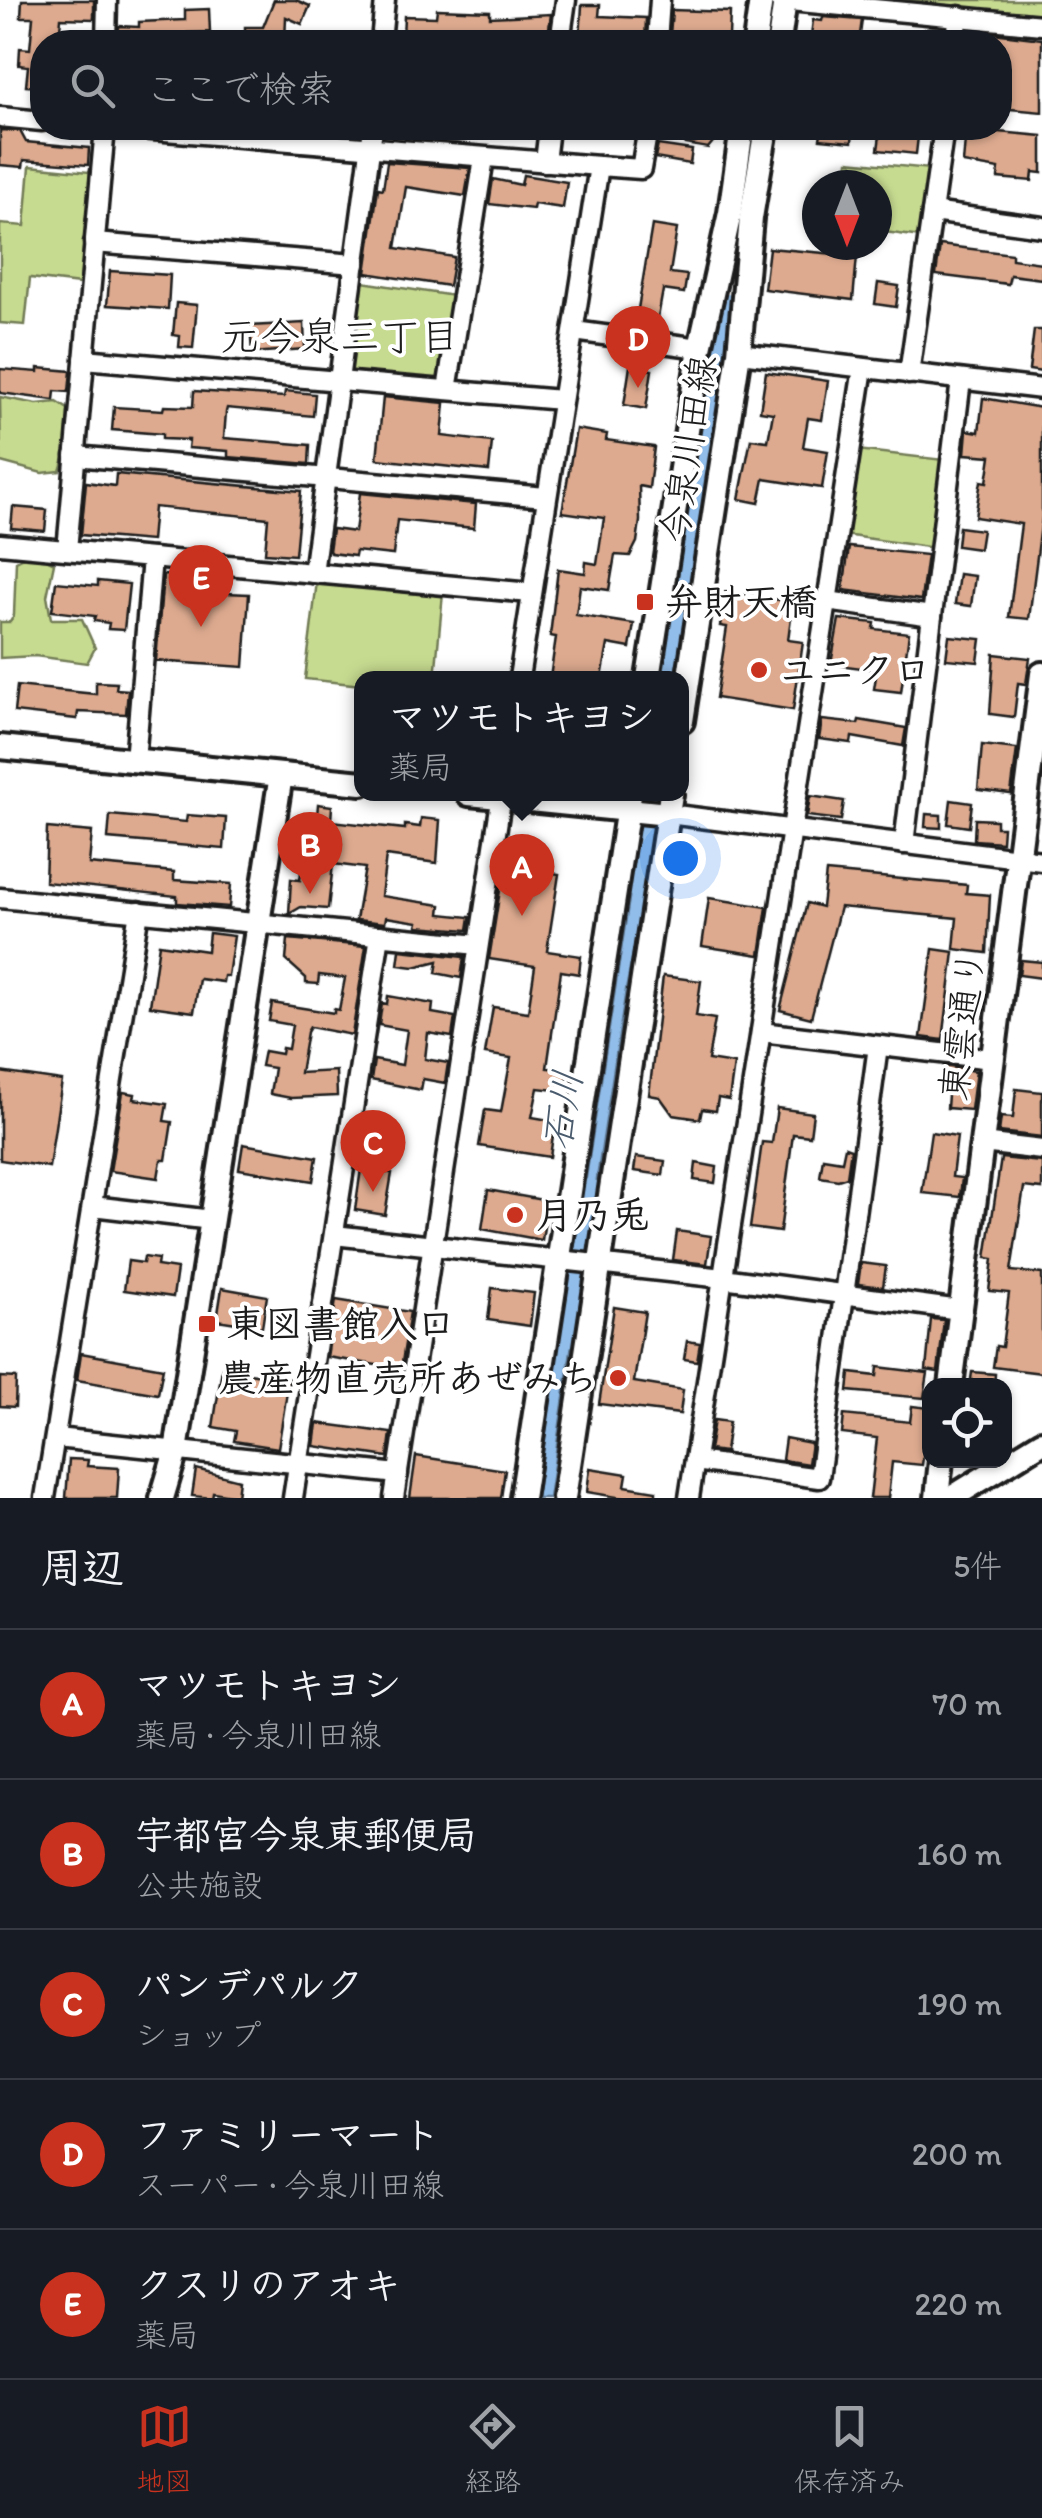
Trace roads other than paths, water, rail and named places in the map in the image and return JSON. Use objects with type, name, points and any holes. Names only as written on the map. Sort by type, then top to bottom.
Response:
[{"type":"street","points":[[106,30],[107,0]]},
{"type":"street","points":[[382,30],[384,0]]},
{"type":"street","points":[[562,30],[566,0]]},
{"type":"street","points":[[658,30],[660,0]]},
{"type":"street","points":[[757,30],[761,0]]},
{"type":"street","points":[[780,30],[784,0],[1042,25]]},
{"type":"street","points":[[956,30],[958,16]]},
{"type":"street","points":[[0,117],[30,119]]},
{"type":"street","points":[[67,550],[104,140]]},
{"type":"street","points":[[260,140],[641,169],[646,140]]},
{"type":"street","points":[[312,573],[372,140]]},
{"type":"street","points":[[545,162],[548,140]]},
{"type":"street","name":"今泉川田線","points":[[649,671],[700,348],[730,212],[740,140]]},
{"type":"street","name":"今泉川田線","points":[[689,677],[739,352],[751,218],[764,140]]},
{"type":"street","points":[[909,374],[942,140]]},
{"type":"street","points":[[447,390],[484,158]]},
{"type":"street","points":[[519,671],[599,166]]},
{"type":"street","points":[[932,212],[1042,227]]},
{"type":"street","points":[[94,243],[355,264]]},
{"type":"street","points":[[574,330],[1042,390]]},
{"type":"street","points":[[84,359],[562,400]]},
{"type":"street","points":[[689,1498],[863,368]]},
{"type":"street","points":[[904,844],[961,380]]},
{"type":"street","points":[[75,456],[546,497]]},
{"type":"street","points":[[0,544],[531,593]]},
{"type":"street","points":[[135,761],[152,558]]},
{"type":"street","points":[[827,601],[932,616]]},
{"type":"street","name":"東雲通り","points":[[951,1378],[992,1059],[1030,859],[1042,674]]},
{"type":"street","points":[[0,747],[354,782]]},
{"type":"street","points":[[162,1498],[176,1451],[281,775]]},
{"type":"street","points":[[394,1498],[500,801]]},
{"type":"street","points":[[522,1498],[629,801],[669,804],[792,829],[1030,859]]},
{"type":"street","points":[[564,1498],[669,804]]},
{"type":"street","points":[[0,898],[478,945]]},
{"type":"street","points":[[45,1498],[139,911]]},
{"type":"street","points":[[293,1498],[380,935]]},
{"type":"street","points":[[761,1032],[992,1059]]},
{"type":"street","points":[[695,1461],[819,1478],[878,1046]]},
{"type":"street","points":[[982,1143],[1042,1150]]},
{"type":"street","points":[[92,1206],[212,1220]]},
{"type":"street","points":[[334,1236],[723,1278],[960,1310]]},
{"type":"street","points":[[56,1438],[398,1474]]},
{"type":"street","points":[[951,1498],[1042,1442]]},
{"type":"street","points":[[936,1498],[940,1468]]},
{"type":"water","points":[[707,378],[722,380],[684,635],[676,671],[661,671]]},
{"type":"water","points":[[637,847],[653,849],[626,990],[589,1230],[578,1229]]},
{"type":"water","points":[[566,1295],[579,1297],[549,1498],[536,1498]]},
{"type":"waterway","name":"石川","points":[[710,415],[726,308]]},
{"type":"waterway","name":"石川","points":[[637,884],[650,801]]},
{"type":"waterway","name":"石川","points":[[568,1333],[589,1193]]},
{"type":"place","name":"ファミリーマート","points":[[638,388]]},
{"type":"place","name":"弁財天橋","points":[[645,602]]},
{"type":"place","name":"クスリのアオキ","points":[[201,627]]},
{"type":"place","name":"ユニクロ","points":[[759,670]]},
{"type":"place","name":"宇都宮今泉東郵便局","points":[[310,894]]},
{"type":"place","name":"マツモトキヨシ","points":[[522,916]]},
{"type":"place","name":"パンデパルク","points":[[373,1192]]},
{"type":"place","name":"月乃兎","points":[[515,1215]]},
{"type":"place","name":"東図書館入口","points":[[207,1324]]},
{"type":"place","name":"農産物直売所あぜみち","points":[[618,1378]]},
{"type":"district","name":"元今泉三丁目","points":[[340,336]]}]
